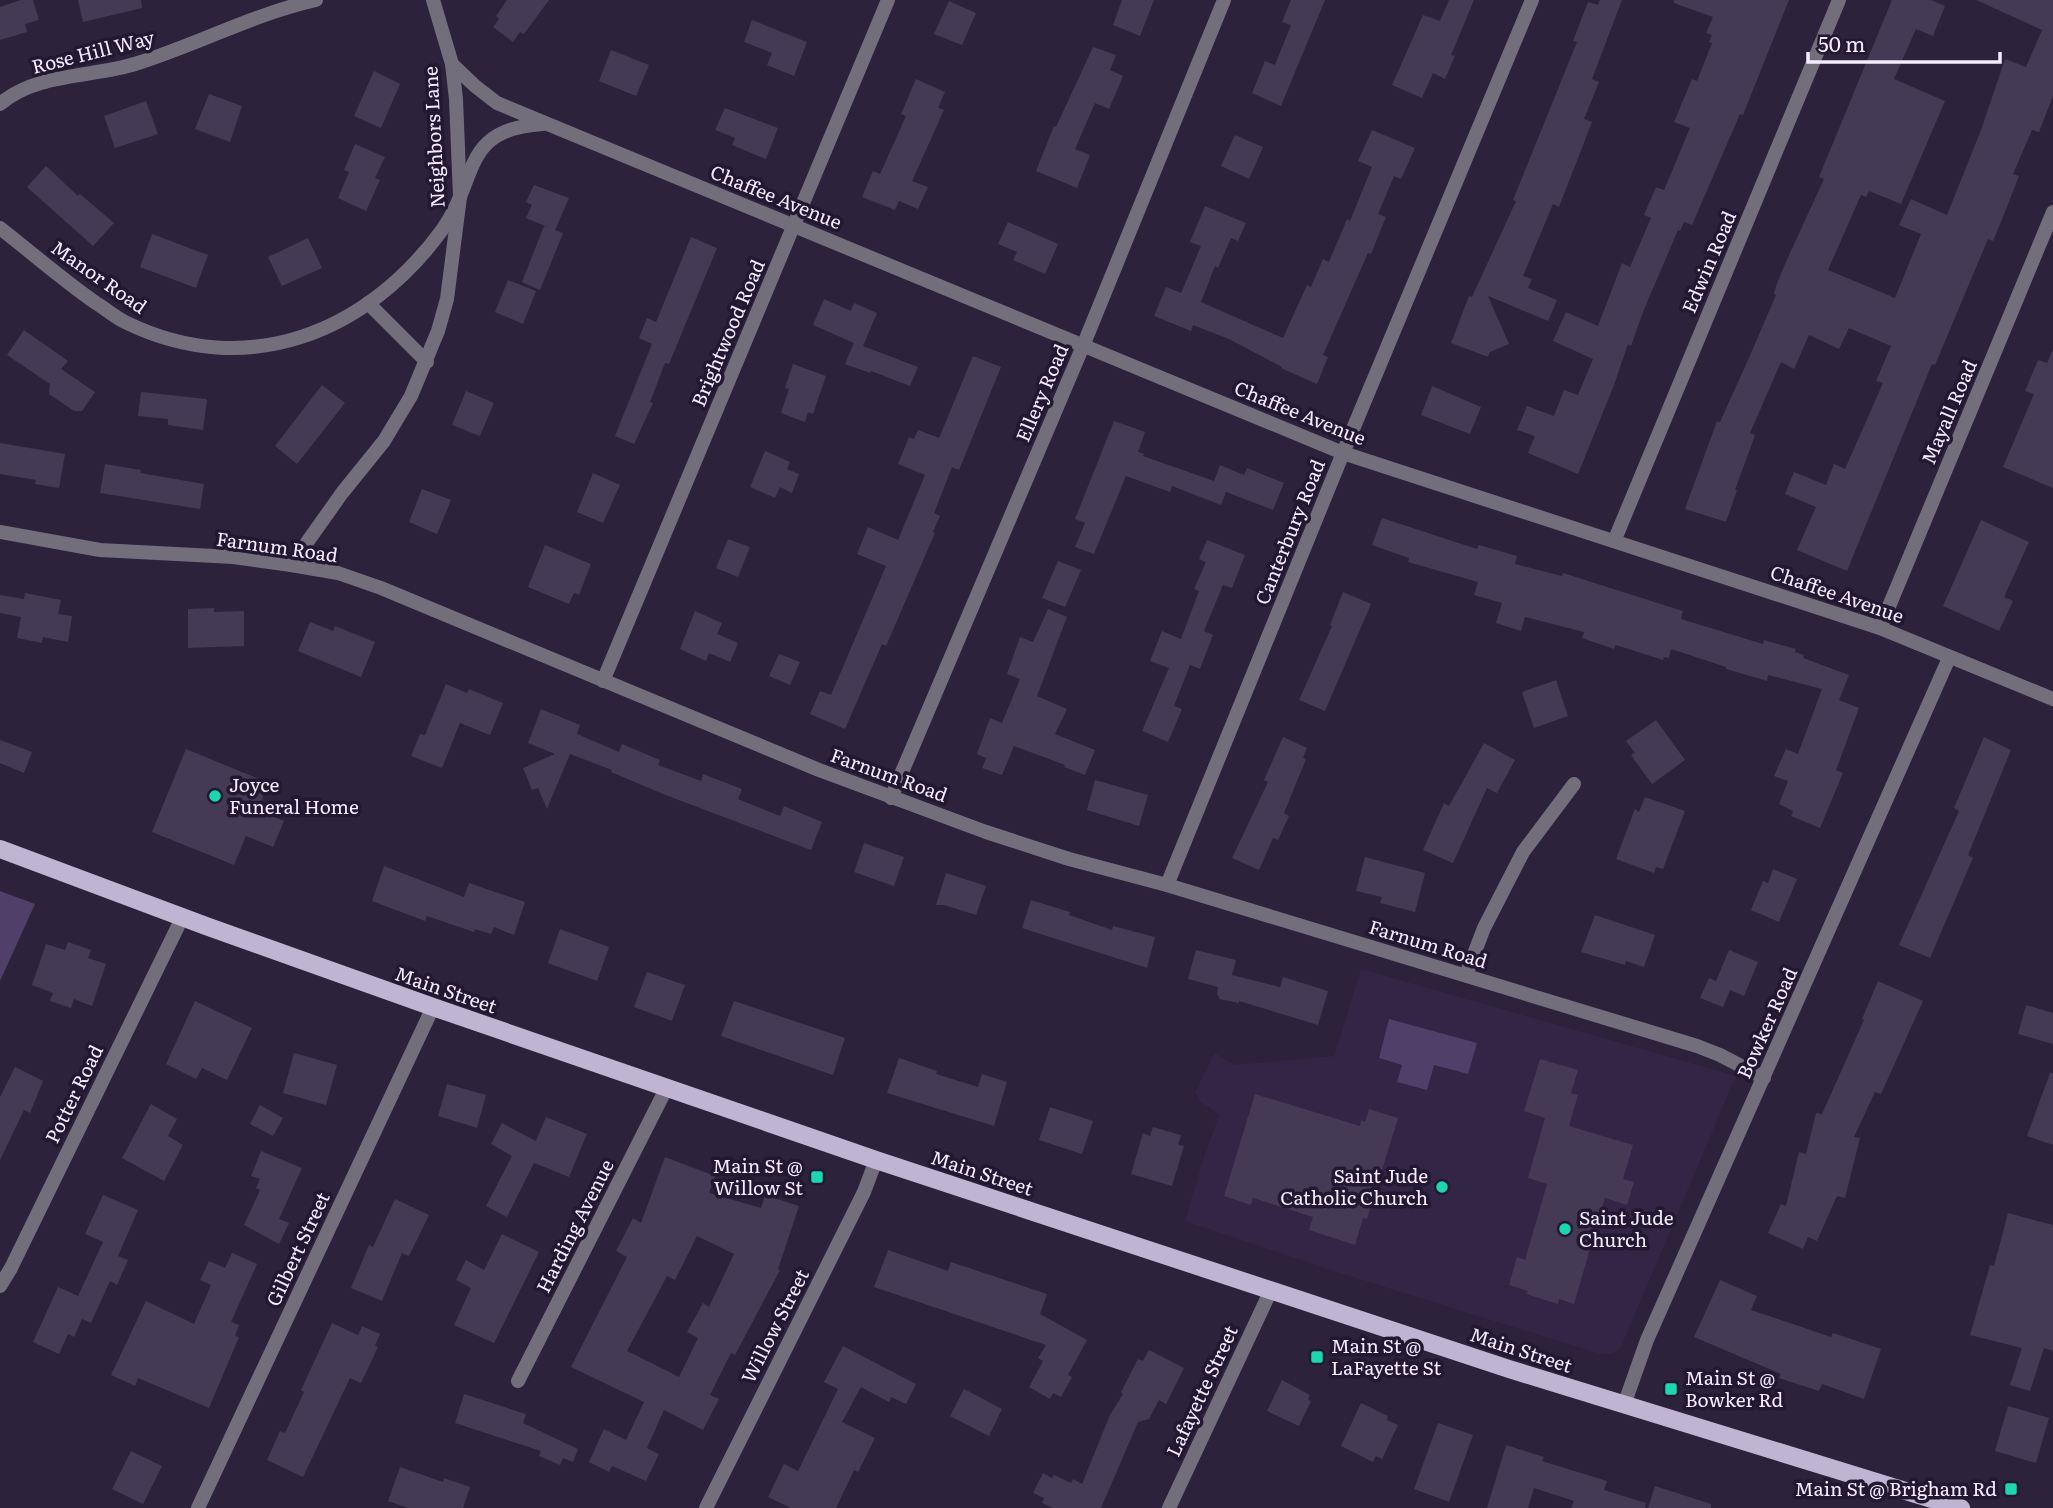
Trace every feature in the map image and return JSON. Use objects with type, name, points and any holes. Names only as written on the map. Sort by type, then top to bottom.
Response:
[{"type":"main road","name":"Main Street","points":[[0,849],[181,918],[666,1089],[877,1160],[1624,1405],[1961,1508]]},
{"type":"street","name":"Rose Hill Way","points":[[0,104],[10,96],[36,85],[134,65],[267,13],[316,0]]},
{"type":"street","name":"Neighbors Lane","points":[[291,565],[342,493],[384,441],[411,396],[426,362],[447,299],[460,197],[452,64],[433,0]]},
{"type":"street","name":"Brightwood Road","points":[[603,681],[888,0]]},
{"type":"street","name":"Ellery Road","points":[[891,798],[1083,346],[1224,0]]},
{"type":"street","name":"Canterbury Road","points":[[1167,885],[1532,0]]},
{"type":"street","name":"Edwin Road","points":[[1615,539],[1839,0]]},
{"type":"street","name":"Chaffee Avenue","points":[[452,64],[497,103],[1343,453],[1553,522],[1615,539],[1880,628],[2053,699]]},
{"type":"street","name":"Chaffee Avenue","points":[[460,197],[475,159],[495,135],[518,126],[547,124]]},
{"type":"street","name":"Manor Road","points":[[0,228],[80,292],[124,322],[166,340],[233,349],[310,336],[346,318],[394,283],[424,253],[444,228],[460,197]]},
{"type":"street","name":"Mayall Road","points":[[1880,628],[2053,212]]},
{"type":"street","points":[[368,303],[426,362]]},
{"type":"street","name":"Farnum Road","points":[[0,532],[100,550],[233,557],[338,573],[381,588],[891,798],[1069,859],[1167,885],[1697,1046],[1764,1078]]},
{"type":"street","name":"Bowker Road","points":[[1624,1405],[1647,1340],[1949,658]]},
{"type":"street","points":[[1466,975],[1484,928],[1522,852],[1574,784]]},
{"type":"street","name":"Potter Road","points":[[0,1286],[181,918]]},
{"type":"street","name":"Gilbert Street","points":[[198,1508],[433,1007]]},
{"type":"street","name":"Harding Avenue","points":[[518,1381],[666,1089]]},
{"type":"street","name":"Willow Street","points":[[706,1508],[877,1160]]},
{"type":"street","name":"Lafayette Street","points":[[1168,1508],[1270,1290]]},
{"type":"shaded area","points":[[0,891],[35,904],[0,981]]},
{"type":"shaded area","name":"Saint Jude Catholic Church","points":[[1361,969],[1736,1076],[1621,1347],[1612,1354],[1600,1354],[1340,1273],[1185,1221],[1205,1153],[1220,1115],[1201,1102],[1195,1092],[1215,1053],[1234,1065],[1334,1056]]},
{"type":"shaded area","points":[[1389,1019],[1477,1043],[1468,1074],[1434,1065],[1427,1090],[1397,1082],[1402,1065],[1379,1058]]},
{"type":"building","points":[[21,0],[33,0],[39,20],[25,24],[27,32],[0,40],[0,7]]},
{"type":"building","points":[[78,0],[141,0],[142,8],[83,22]]},
{"type":"building","points":[[507,0],[549,0],[524,34],[520,32],[513,42],[493,27],[499,19],[496,16]]},
{"type":"building","points":[[1122,0],[1154,0],[1140,36],[1113,25]]},
{"type":"building","points":[[1291,0],[1325,0],[1281,106],[1252,93],[1265,61],[1275,65],[1291,25],[1282,22]]},
{"type":"building","points":[[1449,0],[1474,0],[1451,55],[1455,56],[1445,79],[1433,73],[1422,98],[1392,85],[1423,15],[1440,21]]},
{"type":"building","points":[[1600,0],[1622,0],[1592,79],[1599,82],[1584,119],[1592,122],[1559,207],[1553,204],[1523,276],[1532,279],[1528,288],[1557,300],[1548,321],[1488,296],[1509,344],[1490,352],[1488,357],[1451,343],[1469,296],[1472,297],[1516,201],[1513,200],[1577,42],[1573,41],[1588,2],[1598,5]]},
{"type":"building","points":[[1674,0],[1789,0],[1743,115],[1740,114],[1692,225],[1684,222],[1680,231],[1678,230],[1631,346],[1628,344],[1578,474],[1528,453],[1535,436],[1517,430],[1527,406],[1554,416],[1564,390],[1578,395],[1593,359],[1553,341],[1566,312],[1598,326],[1622,263],[1630,267],[1651,218],[1644,215],[1656,187],[1664,190],[1690,128],[1674,122],[1692,79],[1697,81],[1712,43],[1709,42],[1712,35],[1706,33],[1713,17],[1674,3]]},
{"type":"building","points":[[1892,0],[1931,0],[1945,6],[1933,36],[1916,29],[1894,79],[1945,101],[1901,204],[1869,191],[1866,197],[1861,195],[1828,270],[1895,298],[1921,234],[1899,225],[1911,199],[1947,215],[1981,130],[2005,59],[2026,67],[2042,30],[1976,0],[2053,0],[2053,96],[2039,132],[2032,130],[2013,174],[2019,176],[1993,241],[1988,239],[1935,365],[1932,364],[1847,571],[1797,550],[1816,507],[1785,494],[1794,472],[1826,485],[1834,464],[1845,469],[1883,383],[1876,381],[1891,346],[1849,328],[1839,349],[1809,335],[1794,369],[1781,362],[1750,433],[1755,435],[1726,522],[1685,509],[1717,421],[1720,422],[1748,360],[1776,295],[1776,286],[1785,264],[1824,179],[1819,177]]},
{"type":"building","points":[[949,1],[976,13],[962,45],[934,34]]},
{"type":"building","points":[[752,20],[807,42],[794,76],[767,65],[772,53],[744,42]]},
{"type":"building","points":[[1093,47],[1116,55],[1110,70],[1123,76],[1109,109],[1095,103],[1075,149],[1090,155],[1077,188],[1036,171],[1054,126],[1056,127]]},
{"type":"building","points":[[611,50],[649,65],[636,96],[599,81]]},
{"type":"building","points":[[374,71],[400,84],[381,128],[354,116]]},
{"type":"building","points":[[916,79],[945,92],[938,108],[944,110],[912,181],[928,187],[918,209],[899,201],[895,210],[862,197],[873,171],[880,174],[906,116],[901,114]]},
{"type":"building","points":[[209,94],[242,106],[230,142],[195,129]]},
{"type":"building","points":[[146,101],[158,134],[115,148],[104,116]]},
{"type":"building","points":[[725,108],[778,128],[766,159],[732,145],[735,138],[715,130]]},
{"type":"building","points":[[1372,130],[1415,148],[1401,179],[1394,176],[1378,214],[1386,217],[1323,355],[1328,357],[1317,384],[1281,368],[1229,339],[1193,325],[1191,331],[1154,316],[1166,287],[1181,293],[1201,246],[1190,242],[1205,206],[1246,223],[1238,241],[1231,238],[1218,268],[1215,266],[1201,302],[1283,338],[1307,285],[1311,287],[1323,259],[1329,262],[1347,219],[1350,221],[1372,167],[1358,161]]},
{"type":"building","points":[[1235,135],[1263,147],[1249,179],[1221,166]]},
{"type":"building","points":[[355,144],[385,157],[375,178],[380,180],[366,211],[338,198],[349,172],[344,170]]},
{"type":"building","points":[[46,166],[78,196],[80,194],[114,223],[93,246],[27,187]]},
{"type":"building","points":[[534,185],[569,198],[555,230],[563,233],[540,290],[522,282],[544,226],[550,228],[526,218],[532,205],[526,202]]},
{"type":"building","points":[[1008,222],[1058,244],[1045,274],[1013,260],[1017,252],[998,244]]},
{"type":"building","points":[[152,234],[208,255],[196,288],[140,267]]},
{"type":"building","points":[[691,237],[717,248],[669,364],[665,363],[650,402],[653,403],[634,444],[615,436],[652,344],[639,338],[647,318],[656,322]]},
{"type":"building","points":[[308,238],[322,268],[282,286],[268,257]]},
{"type":"building","points":[[508,280],[536,291],[523,324],[495,312]]},
{"type":"building","points":[[824,299],[851,311],[854,303],[877,313],[863,346],[918,367],[910,386],[845,364],[854,343],[813,325]]},
{"type":"building","points":[[24,330],[68,361],[61,369],[95,392],[82,411],[74,411],[49,394],[50,384],[7,355]]},
{"type":"building","points":[[2053,349],[2053,488],[2003,467],[2034,394],[2025,391],[2038,360],[2047,363]]},
{"type":"building","points":[[973,356],[1001,367],[959,470],[952,467],[934,513],[940,516],[933,532],[935,533],[886,646],[882,644],[845,729],[810,714],[820,691],[831,695],[886,566],[857,554],[868,527],[898,540],[925,475],[898,464],[909,437],[914,439],[918,430],[939,438]]},
{"type":"building","points":[[793,364],[826,376],[813,414],[808,412],[805,422],[781,413]]},
{"type":"building","points":[[322,385],[345,403],[297,464],[275,446]]},
{"type":"building","points":[[1432,386],[1481,407],[1470,434],[1421,415]]},
{"type":"building","points":[[466,391],[494,403],[480,436],[452,425]]},
{"type":"building","points":[[141,392],[207,399],[203,430],[168,425],[168,419],[138,416]]},
{"type":"building","points":[[1114,421],[1145,432],[1138,452],[1144,454],[1143,456],[1214,481],[1220,465],[1244,475],[1247,468],[1284,483],[1273,510],[1226,492],[1221,505],[1172,486],[1170,492],[1126,476],[1094,554],[1075,547],[1085,523],[1075,519]]},
{"type":"building","points":[[0,443],[65,454],[59,488],[35,484],[36,480],[0,474]]},
{"type":"building","points":[[765,451],[790,462],[787,469],[799,474],[792,493],[780,487],[775,498],[750,487]]},
{"type":"building","points":[[105,464],[204,484],[200,509],[100,493]]},
{"type":"building","points":[[593,473],[620,485],[603,523],[577,512]]},
{"type":"building","points":[[422,489],[451,500],[437,534],[409,522]]},
{"type":"building","points":[[1382,518],[1477,549],[1479,545],[1517,556],[1515,564],[1562,576],[1563,573],[1683,611],[1681,619],[1763,644],[1764,640],[1796,649],[1795,652],[1804,655],[1803,658],[1849,675],[1839,700],[1859,708],[1836,770],[1843,773],[1820,828],[1791,816],[1793,811],[1779,804],[1788,781],[1774,776],[1786,749],[1798,754],[1822,689],[1768,675],[1767,681],[1671,649],[1669,658],[1664,657],[1663,660],[1616,645],[1614,649],[1582,638],[1584,632],[1525,617],[1521,631],[1496,623],[1502,603],[1474,595],[1478,582],[1408,562],[1409,558],[1372,545]]},
{"type":"building","points":[[1981,520],[2029,542],[2004,597],[2013,601],[1999,631],[1943,606]]},
{"type":"building","points":[[728,539],[750,547],[738,577],[716,568]]},
{"type":"building","points":[[1207,540],[1245,555],[1232,588],[1223,585],[1204,631],[1213,635],[1200,669],[1190,665],[1174,706],[1182,709],[1168,742],[1142,731],[1169,668],[1150,661],[1162,631],[1181,639],[1199,591],[1194,589],[1206,562],[1199,559]]},
{"type":"building","points":[[545,545],[591,564],[579,595],[574,593],[569,604],[528,587]]},
{"type":"building","points":[[1058,561],[1081,570],[1065,607],[1042,598]]},
{"type":"building","points":[[1343,592],[1371,604],[1325,711],[1299,700],[1332,626],[1330,625]]},
{"type":"building","points":[[25,593],[61,600],[58,614],[72,616],[68,642],[43,637],[42,643],[17,638],[21,617],[0,613],[0,595],[24,599]]},
{"type":"building","points":[[214,608],[214,612],[244,611],[244,646],[188,648],[188,609]]},
{"type":"building","points":[[1048,609],[1067,617],[1037,696],[1067,709],[1055,734],[1095,750],[1085,775],[1014,746],[1002,775],[982,768],[986,758],[977,754],[990,718],[1002,723],[1020,679],[1007,674],[1020,637],[1033,642]]},
{"type":"building","points":[[695,611],[722,623],[717,634],[738,643],[730,662],[709,653],[706,661],[680,649]]},
{"type":"building","points":[[310,622],[333,631],[335,626],[375,642],[361,677],[298,651]]},
{"type":"building","points":[[779,654],[800,662],[790,685],[769,676]]},
{"type":"building","points":[[1556,680],[1568,716],[1534,728],[1522,692]]},
{"type":"building","points":[[446,684],[467,693],[469,689],[503,703],[490,735],[460,723],[442,768],[411,756],[420,734],[425,735]]},
{"type":"building","points":[[541,709],[580,725],[577,734],[619,752],[622,744],[660,760],[658,765],[701,781],[703,774],[742,789],[738,799],[780,816],[784,806],[822,822],[811,850],[663,794],[570,754],[547,809],[538,788],[532,790],[523,768],[555,754],[528,743]]},
{"type":"building","points":[[1656,720],[1685,760],[1652,784],[1631,755],[1635,753],[1626,741]]},
{"type":"building","points":[[1283,737],[1307,748],[1303,758],[1306,759],[1284,813],[1289,816],[1278,840],[1273,838],[1259,870],[1232,858],[1268,782],[1264,780]]},
{"type":"building","points":[[1984,737],[2011,750],[1968,855],[1973,858],[1930,958],[1899,945],[1959,811],[1954,808]]},
{"type":"building","points":[[0,740],[32,752],[24,773],[0,763]]},
{"type":"building","points":[[1484,743],[1515,760],[1497,793],[1487,788],[1453,863],[1423,850],[1444,803],[1449,806]]},
{"type":"building","name":"Joyce Funeral Home","points":[[186,749],[269,783],[257,810],[284,821],[273,847],[246,836],[234,865],[152,832]]},
{"type":"building","points":[[1095,780],[1148,795],[1139,826],[1087,810]]},
{"type":"building","points":[[1645,797],[1685,811],[1663,869],[1656,867],[1654,873],[1616,859],[1635,809],[1639,812]]},
{"type":"building","points":[[864,843],[904,857],[894,886],[854,872]]},
{"type":"building","points":[[1365,857],[1425,873],[1415,912],[1380,903],[1382,897],[1356,891]]},
{"type":"building","points":[[384,866],[464,897],[469,883],[525,902],[514,935],[494,927],[491,934],[475,929],[474,932],[427,916],[425,921],[372,901]]},
{"type":"building","points":[[1773,869],[1797,879],[1779,922],[1751,910],[1763,881],[1768,883]]},
{"type":"building","points":[[946,873],[986,886],[976,915],[936,905]]},
{"type":"building","points":[[1031,900],[1070,912],[1069,915],[1112,930],[1113,926],[1155,937],[1147,968],[1022,928]]},
{"type":"building","points":[[1595,915],[1655,935],[1644,967],[1626,961],[1625,965],[1581,952]]},
{"type":"building","points":[[560,929],[609,947],[597,981],[548,963]]},
{"type":"building","points":[[68,942],[91,950],[88,958],[106,964],[92,1006],[74,999],[71,1008],[50,1001],[53,993],[32,985],[46,944],[65,950]]},
{"type":"building","points":[[1196,950],[1236,960],[1232,975],[1280,987],[1283,977],[1328,991],[1318,1025],[1239,1001],[1219,999],[1218,987],[1188,979]]},
{"type":"building","points":[[1729,950],[1758,962],[1744,996],[1730,990],[1723,1007],[1700,998],[1709,978],[1716,981]]},
{"type":"building","points":[[647,972],[685,985],[672,1021],[634,1007]]},
{"type":"building","points":[[1878,981],[1923,1001],[1881,1094],[1875,1092],[1854,1137],[1860,1138],[1845,1198],[1837,1196],[1817,1241],[1808,1237],[1803,1249],[1768,1233],[1781,1204],[1786,1206],[1799,1152],[1806,1154],[1816,1113],[1822,1114],[1864,1020],[1862,1019]]},
{"type":"building","points":[[195,1001],[252,1028],[227,1080],[202,1068],[196,1079],[166,1064]]},
{"type":"building","points":[[734,1001],[845,1038],[833,1075],[721,1036]]},
{"type":"building","points":[[2026,1005],[2053,1013],[2053,1044],[2018,1034]]},
{"type":"building","points":[[294,1053],[337,1065],[326,1105],[283,1093]]},
{"type":"building","points":[[899,1058],[937,1071],[936,1074],[978,1087],[982,1074],[1007,1082],[994,1126],[887,1093]]},
{"type":"building","name":"Saint Jude Church","points":[[1540,1059],[1578,1070],[1571,1093],[1578,1095],[1569,1126],[1633,1145],[1623,1179],[1634,1182],[1627,1205],[1605,1198],[1574,1304],[1559,1299],[1558,1304],[1526,1294],[1528,1291],[1509,1285],[1517,1257],[1525,1260],[1547,1184],[1528,1178],[1545,1118],[1524,1111]]},
{"type":"building","points":[[15,1067],[43,1081],[30,1113],[24,1110],[0,1160],[0,1097]]},
{"type":"building","points":[[2050,1073],[2053,1073],[2053,1145],[2027,1136]]},
{"type":"building","points":[[447,1084],[486,1095],[477,1128],[438,1116]]},
{"type":"building","points":[[1255,1094],[1360,1126],[1361,1120],[1365,1122],[1369,1109],[1398,1118],[1367,1219],[1363,1218],[1355,1245],[1309,1230],[1313,1217],[1253,1198],[1251,1205],[1224,1196]]},
{"type":"building","points":[[151,1104],[177,1119],[168,1136],[183,1145],[164,1181],[122,1158]]},
{"type":"building","points":[[260,1105],[283,1118],[273,1136],[250,1124]]},
{"type":"building","points":[[1050,1107],[1093,1121],[1082,1154],[1039,1140]]},
{"type":"building","points":[[546,1117],[587,1134],[569,1177],[534,1163],[507,1217],[486,1206],[512,1156],[491,1144],[502,1123],[536,1141]]},
{"type":"building","points":[[1153,1127],[1181,1135],[1178,1145],[1184,1146],[1172,1186],[1131,1174],[1143,1133],[1150,1136]]},
{"type":"building","points":[[261,1151],[302,1168],[279,1219],[289,1223],[279,1244],[244,1225],[260,1190],[256,1188],[260,1179],[251,1176]]},
{"type":"building","points":[[665,1157],[715,1176],[709,1193],[761,1208],[765,1195],[799,1206],[778,1269],[780,1270],[735,1355],[731,1353],[710,1395],[719,1399],[703,1430],[664,1410],[647,1448],[659,1454],[646,1481],[612,1466],[609,1472],[589,1462],[604,1429],[626,1440],[644,1402],[571,1367],[627,1257],[616,1251],[633,1218],[641,1223]],"holes":[[[697,1236],[734,1254],[709,1307],[703,1303],[687,1332],[698,1338],[679,1377],[627,1351],[667,1276],[675,1280]]]},
{"type":"building","points":[[103,1195],[138,1210],[118,1256],[128,1260],[117,1285],[110,1281],[91,1323],[82,1319],[74,1337],[68,1334],[59,1354],[33,1342],[58,1287],[78,1296],[103,1242],[85,1234]]},
{"type":"building","points":[[395,1199],[429,1215],[409,1256],[402,1253],[382,1301],[351,1288],[369,1245],[373,1247]]},
{"type":"building","points":[[2008,1213],[2053,1225],[2053,1351],[2044,1348],[2030,1391],[2010,1385],[2022,1348],[1970,1335],[1990,1265],[1994,1266]]},
{"type":"building","points":[[502,1234],[539,1252],[494,1343],[454,1325],[471,1288],[456,1280],[466,1260],[484,1270]]},
{"type":"building","points":[[888,1250],[948,1271],[951,1262],[1047,1294],[1040,1314],[1087,1340],[1068,1375],[1072,1377],[1061,1397],[1053,1393],[1050,1399],[1029,1387],[1043,1361],[1038,1358],[1046,1345],[874,1287]]},
{"type":"building","points":[[232,1253],[257,1264],[231,1322],[239,1325],[235,1336],[239,1337],[209,1408],[138,1378],[135,1386],[111,1375],[146,1301],[194,1324],[211,1285],[200,1280],[209,1261],[225,1268]]},
{"type":"building","points":[[1720,1280],[1757,1296],[1751,1310],[1831,1337],[1833,1333],[1881,1349],[1864,1399],[1822,1384],[1819,1391],[1779,1378],[1781,1374],[1694,1337]]},
{"type":"building","points":[[332,1323],[358,1335],[362,1326],[380,1334],[375,1346],[378,1347],[361,1383],[350,1378],[303,1477],[267,1460],[280,1431],[285,1433],[304,1392],[301,1390]]},
{"type":"building","points":[[843,1346],[916,1384],[906,1404],[891,1397],[889,1402],[861,1387],[842,1422],[875,1438],[858,1472],[854,1470],[836,1508],[791,1508],[768,1497],[784,1464],[798,1471],[838,1389],[824,1382]]},
{"type":"building","points":[[1149,1350],[1184,1368],[1166,1404],[1159,1400],[1149,1419],[1138,1422],[1101,1508],[1053,1508],[1042,1503],[1044,1498],[1033,1493],[1043,1473],[1071,1483],[1073,1479],[1082,1484],[1110,1415],[1123,1394],[1121,1392],[1138,1359],[1143,1361]]},
{"type":"building","points":[[1282,1380],[1310,1395],[1308,1400],[1311,1401],[1299,1426],[1267,1411]]},
{"type":"building","points":[[964,1389],[1002,1409],[989,1436],[950,1416]]},
{"type":"building","points":[[464,1394],[526,1414],[523,1423],[578,1449],[573,1462],[563,1458],[560,1465],[539,1456],[541,1451],[455,1423]]},
{"type":"building","points":[[1361,1403],[1388,1416],[1387,1420],[1398,1425],[1382,1459],[1376,1456],[1373,1462],[1341,1446]]},
{"type":"building","points":[[2008,1406],[2049,1418],[2036,1463],[1995,1451]]},
{"type":"building","points":[[1438,1423],[1473,1435],[1449,1502],[1414,1489]]},
{"type":"building","points":[[1506,1445],[1544,1457],[1542,1461],[1607,1481],[1604,1490],[1646,1503],[1645,1508],[1571,1508],[1574,1501],[1534,1488],[1528,1508],[1487,1508]]},
{"type":"building","points":[[131,1451],[162,1466],[143,1504],[112,1489]]},
{"type":"building","points":[[400,1467],[443,1482],[444,1478],[470,1487],[463,1508],[408,1508],[388,1501]]},
{"type":"building","points":[[1655,1486],[1711,1504],[1711,1508],[1648,1508]]},
{"type":"place","name":"Joyce Funeral Home","points":[[215,796]]},
{"type":"place","name":"Main St @ Willow St","points":[[817,1177]]},
{"type":"place","name":"Saint Jude Catholic Church","points":[[1442,1187]]},
{"type":"place","name":"Saint Jude Church","points":[[1565,1229]]},
{"type":"place","name":"Main St @ LaFayette St","points":[[1317,1357]]},
{"type":"place","name":"Main St @ Bowker Rd","points":[[1671,1389]]},
{"type":"place","name":"Main St @ Brigham Rd","points":[[2011,1489]]}]
